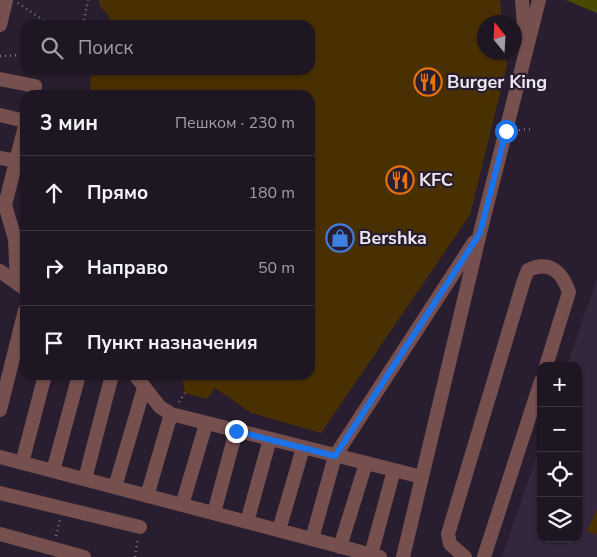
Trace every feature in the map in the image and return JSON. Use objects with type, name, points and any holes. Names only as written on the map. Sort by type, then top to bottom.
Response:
[{"type":"lane","points":[[522,0],[526,51]]},
{"type":"lane","points":[[403,557],[480,233],[539,0]]},
{"type":"lane","points":[[0,25],[12,1]]},
{"type":"lane","points":[[0,79],[35,86],[34,90]]},
{"type":"lane","points":[[0,114],[20,120]]},
{"type":"lane","points":[[20,145],[2,204],[15,240],[20,278]]},
{"type":"lane","points":[[0,158],[16,161]]},
{"type":"lane","points":[[312,539],[335,456],[480,233]]},
{"type":"lane","points":[[465,557],[450,544],[448,534],[524,280],[528,270],[537,266],[550,267],[561,274],[569,292],[547,362]]},
{"type":"lane","points":[[1,276],[20,286]]},
{"type":"lane","points":[[0,410],[20,330]]},
{"type":"lane","points":[[22,463],[44,380]]},
{"type":"lane","points":[[53,471],[77,380]]},
{"type":"lane","points":[[84,480],[111,380]]},
{"type":"lane","points":[[138,380],[160,407],[171,414],[422,477]]},
{"type":"lane","points":[[115,487],[144,388]]},
{"type":"lane","points":[[484,557],[537,393]]},
{"type":"lane","points":[[147,496],[171,414]]},
{"type":"lane","points":[[182,505],[206,424]]},
{"type":"lane","points":[[214,513],[236,431]]},
{"type":"lane","points":[[247,522],[270,439]]},
{"type":"lane","points":[[279,530],[302,448]]},
{"type":"lane","points":[[0,457],[376,556],[394,470]]},
{"type":"lane","points":[[340,546],[366,463]]},
{"type":"lane","points":[[0,493],[140,527]]},
{"type":"lane","points":[[0,534],[84,557]]},
{"type":"path","points":[[84,20],[88,0]]},
{"type":"path","points":[[12,1],[42,20]]},
{"type":"path","points":[[0,56],[20,55]]},
{"type":"path","points":[[52,548],[63,508]]},
{"type":"shaded area","points":[[566,0],[597,0],[597,13]]},
{"type":"shaded area","points":[[597,279],[597,557],[502,557],[537,455],[537,542],[582,542],[582,362],[568,362]]},
{"type":"building","points":[[99,0],[500,0],[501,15],[477,15],[477,60],[506,60],[507,65],[470,215],[321,433],[251,413],[215,388],[207,399],[185,393],[183,380],[315,380],[315,90],[90,90],[91,75],[315,75],[315,20],[107,20],[110,17],[100,6]]},
{"type":"building","points":[[597,509],[597,535],[587,531]]},
{"type":"place","name":"Burger King","points":[[428,82]]},
{"type":"place","name":"KFC","points":[[400,180]]},
{"type":"place","name":"Bershka","points":[[340,238]]},
{"type":"route","points":[[236,431],[335,456],[480,233],[506,131]]}]
